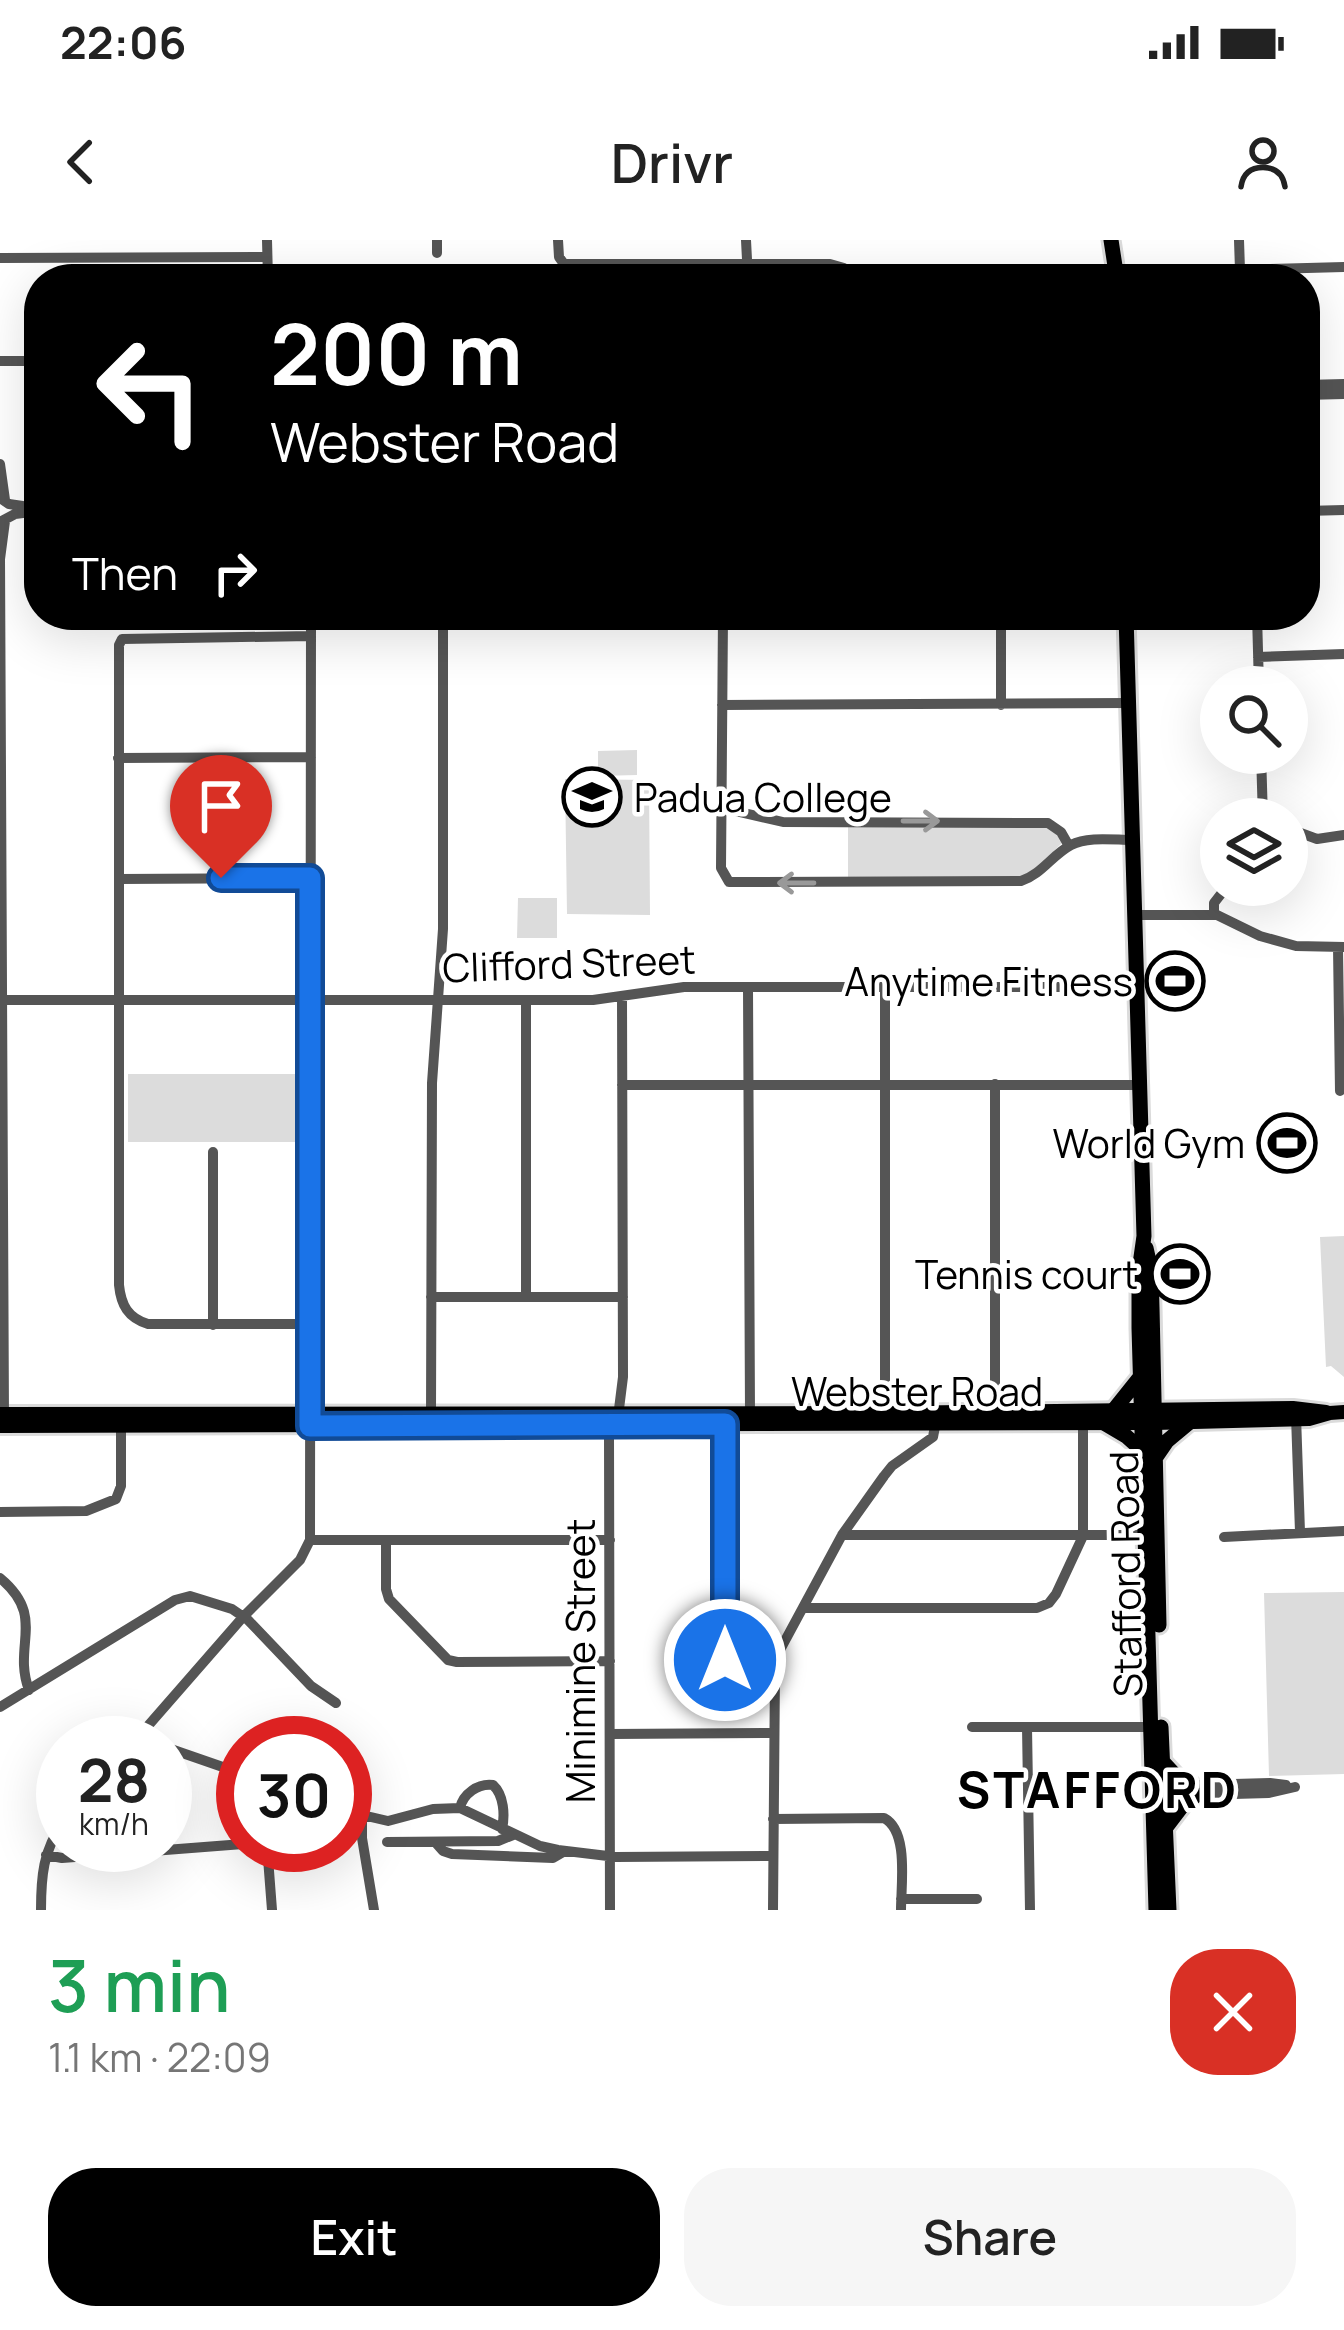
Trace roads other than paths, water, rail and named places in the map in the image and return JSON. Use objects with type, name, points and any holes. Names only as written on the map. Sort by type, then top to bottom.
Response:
[{"type":"highway","name":"Stafford Road","points":[[1126,630],[1163,1762],[1156,1910]]},
{"type":"highway","name":"Stafford Road","points":[[1144,1237],[1139,1271],[1141,1376],[1149,1416]]},
{"type":"highway","points":[[1141,1376],[1108,1417],[1126,1436],[1150,1454],[1191,1421]]},
{"type":"highway","name":"Stafford Road","points":[[1150,1454],[1146,1535],[1151,1727],[1167,1826],[1169,1910]]},
{"type":"highway","points":[[1163,1762],[1194,1790],[1167,1826]]},
{"type":"main road","name":"Webster Road","points":[[1149,1416],[1191,1421],[1311,1408],[1337,1413]]},
{"type":"main road","name":"Webster Road","points":[[936,1418],[995,1412],[1108,1417],[1295,1413]]},
{"type":"main road","name":"Webster Road","points":[[2,1420],[431,1420],[750,1413],[885,1419]]},
{"type":"main road","name":"Webster Road","points":[[621,1418],[725,1424],[936,1418],[1083,1423],[1108,1417]]},
{"type":"street","points":[[267,240],[268,264]]},
{"type":"street","points":[[558,240],[564,264]]},
{"type":"street","points":[[0,258],[268,257]]},
{"type":"street","points":[[0,464],[5,510],[0,559],[2,1420]]},
{"type":"street","points":[[156,1716],[300,1560],[310,1540],[311,630]]},
{"type":"street","points":[[431,1420],[432,1061],[443,929],[443,630]]},
{"type":"street","points":[[723,630],[721,868],[726,880],[742,884],[1022,881],[1069,846],[1132,840]]},
{"type":"street","points":[[1000,630],[1001,706]]},
{"type":"street","points":[[1257,630],[1258,666]]},
{"type":"street","points":[[309,1324],[148,1324],[132,1317],[122,1304],[118,758],[122,639],[311,636]]},
{"type":"street","points":[[1258,657],[1344,654]]},
{"type":"street","points":[[722,705],[1128,703]]},
{"type":"street","points":[[118,758],[311,757]]},
{"type":"street","points":[[722,808],[783,822],[1040,822],[1056,828],[1069,846]]},
{"type":"street","points":[[1308,836],[1344,835]]},
{"type":"street","points":[[119,879],[310,878]]},
{"type":"street","points":[[1214,906],[1214,914]]},
{"type":"street","points":[[1135,915],[1214,914],[1260,936],[1296,946],[1341,947],[1340,1091]]},
{"type":"street","points":[[748,987],[750,1413]]},
{"type":"street","name":"Clifford Street","points":[[1,1000],[593,1000],[668,988],[1137,987]]},
{"type":"street","points":[[885,988],[885,1419]]},
{"type":"street","name":"Minimine Street","points":[[610,1910],[609,1436],[621,1418],[622,996]]},
{"type":"street","points":[[526,1000],[526,1296]]},
{"type":"street","points":[[995,1084],[995,1412]]},
{"type":"street","points":[[622,1085],[1140,1084]]},
{"type":"street","points":[[213,1151],[213,1325]]},
{"type":"street","points":[[431,1297],[623,1297]]},
{"type":"street","points":[[1295,1413],[1300,1532]]},
{"type":"street","points":[[773,1910],[774,1733],[780,1650],[842,1535],[892,1466],[930,1440],[936,1418]]},
{"type":"street","points":[[0,1511],[86,1510],[116,1499],[121,1486],[122,1420]]},
{"type":"street","points":[[803,1608],[1037,1608],[1049,1603],[1083,1536],[1083,1423]]},
{"type":"street","points":[[725,1424],[725,1660],[733,1670],[776,1670]]},
{"type":"street","points":[[1224,1537],[1344,1531]]},
{"type":"street","points":[[842,1535],[1146,1535]]},
{"type":"street","points":[[310,1540],[610,1540]]},
{"type":"street","points":[[386,1541],[388,1599],[448,1660],[610,1661]]},
{"type":"street","points":[[0,1578],[25,1612],[23,1668],[28,1690]]},
{"type":"street","points":[[0,1707],[181,1597],[194,1596],[243,1617],[311,1686],[337,1703]]},
{"type":"street","points":[[972,1727],[1151,1727]]},
{"type":"street","points":[[1027,1727],[1030,1910]]},
{"type":"street","points":[[611,1734],[774,1733]]},
{"type":"street","points":[[460,1808],[467,1795],[493,1785],[500,1795],[507,1832]]},
{"type":"street","points":[[1159,1791],[1295,1786],[1267,1794],[1194,1790]]},
{"type":"street","points":[[372,1818],[392,1821],[433,1809],[460,1808],[540,1846],[565,1851],[610,1856],[773,1856]]},
{"type":"street","points":[[773,1819],[884,1818],[894,1823],[900,1836],[901,1905],[977,1899]]},
{"type":"street","points":[[387,1842],[501,1840],[507,1832]]},
{"type":"street","points":[[435,1841],[452,1854],[554,1858],[565,1851]]},
{"type":"street","points":[[41,1910],[43,1872]]},
{"type":"street","points":[[269,1872],[272,1910]]},
{"type":"street","points":[[368,1872],[374,1910]]},
{"type":"place","name":"Padua College","points":[[592,797]]},
{"type":"place","name":"Anytime Fitness","points":[[1175,981]]},
{"type":"place","name":"World Gym","points":[[1287,1143]]},
{"type":"place","name":"Tennis court","points":[[1180,1274]]},
{"type":"district","name":"STAFFORD","points":[[1098,1788]]}]
